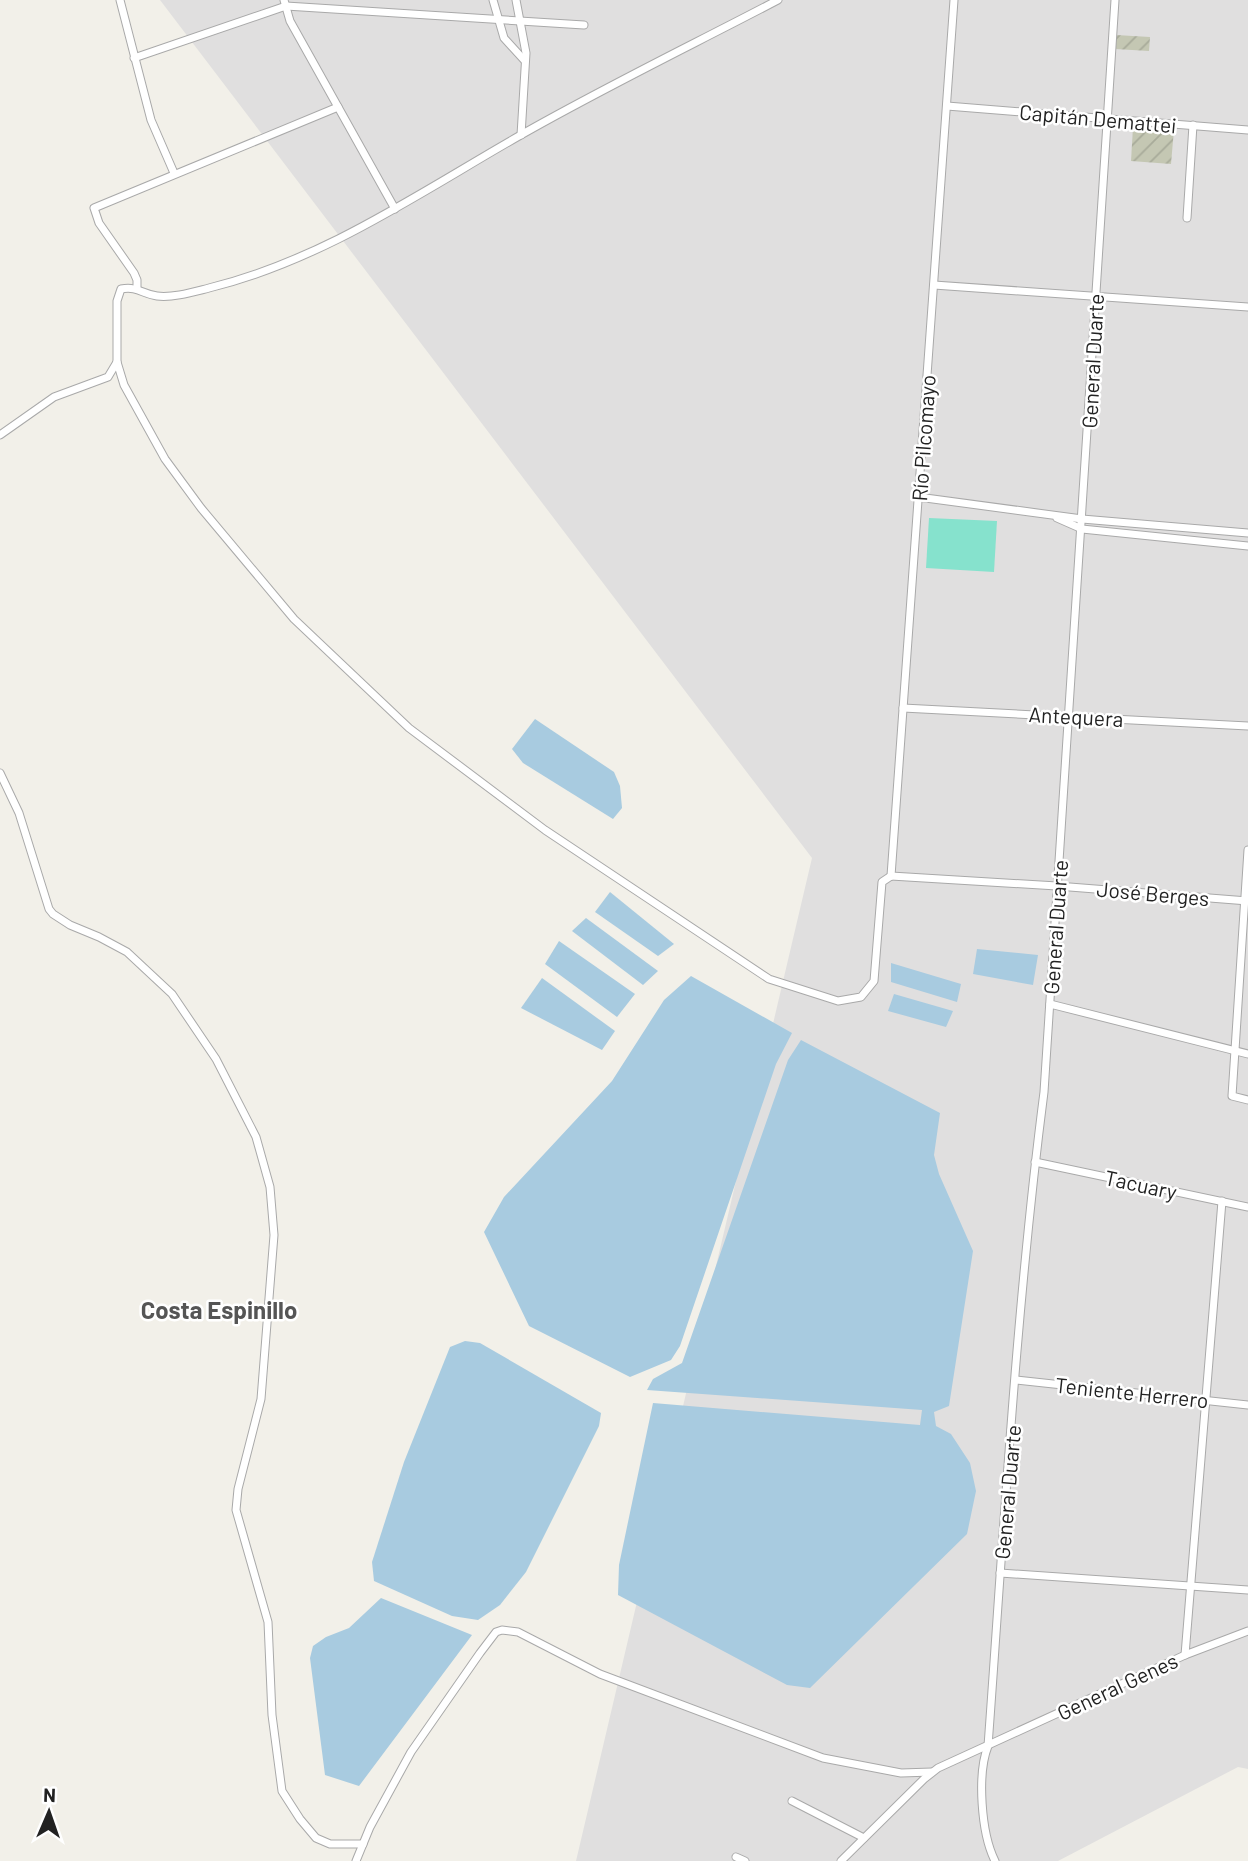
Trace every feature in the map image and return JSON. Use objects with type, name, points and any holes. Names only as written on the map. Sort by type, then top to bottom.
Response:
[{"type":"street","points":[[120,0],[151,120],[174,173]]},
{"type":"street","points":[[493,0],[503,38],[525,61]]},
{"type":"street","points":[[516,0],[525,61],[521,135]]},
{"type":"street","points":[[0,435],[54,397],[108,377],[117,362],[117,301],[121,289],[136,289],[155,296],[176,295],[211,288],[296,260],[365,227],[521,135],[778,0]]},
{"type":"street","name":"Río Pilcomayo","points":[[117,362],[124,385],[165,458],[201,508],[294,619],[409,728],[545,830],[769,979],[838,1001],[861,997],[874,981],[882,882],[891,876],[954,0]]},
{"type":"street","name":"General Duarte","points":[[995,1861],[990,1851],[983,1810],[983,1758],[988,1746],[1016,1380],[1035,1162],[1044,1092],[1115,0]]},
{"type":"street","points":[[134,58],[285,3],[583,25]]},
{"type":"street","points":[[285,3],[290,22],[395,209]]},
{"type":"street","name":"Capitán Demattei","points":[[947,106],[1248,130]]},
{"type":"street","points":[[136,289],[137,280],[134,273],[99,223],[94,208],[338,107]]},
{"type":"street","points":[[1187,218],[1193,125]]},
{"type":"street","points":[[934,285],[1248,307]]},
{"type":"street","points":[[918,497],[1083,519],[1248,533]]},
{"type":"street","points":[[1050,515],[1082,529],[1248,546]]},
{"type":"street","name":"Antequera","points":[[903,708],[1248,726]]},
{"type":"street","points":[[0,773],[19,813],[49,909],[70,925],[127,953],[172,994],[216,1059],[256,1137],[270,1187],[274,1235],[261,1399],[236,1499],[236,1510],[268,1622],[272,1715],[282,1791],[288,1803],[316,1838],[330,1844],[363,1844]]},
{"type":"street","points":[[1248,850],[1232,1096],[1248,1100]]},
{"type":"street","name":"José Berges","points":[[891,876],[1246,900]]},
{"type":"street","points":[[1050,1004],[1248,1054]]},
{"type":"street","name":"Tacuary","points":[[1035,1162],[1248,1207]]},
{"type":"street","points":[[1185,1655],[1222,1201]]},
{"type":"street","name":"Teniente Herrero","points":[[1016,1380],[1248,1405]]},
{"type":"street","points":[[1000,1573],[1248,1590]]},
{"type":"street","points":[[356,1861],[370,1827],[411,1752],[480,1653],[496,1633],[502,1630],[518,1632],[600,1675],[823,1758],[901,1773],[932,1772]]},
{"type":"street","name":"General Genes","points":[[932,1772],[957,1758],[1185,1655],[1248,1631]]},
{"type":"street","points":[[841,1861],[932,1772]]},
{"type":"street","points":[[792,1801],[864,1838]]},
{"type":"street","points":[[736,1857],[745,1861]]},
{"type":"shaded area","points":[[160,0],[1248,0],[1248,1769],[1238,1767],[1058,1861],[576,1861],[812,858]]},
{"type":"shaded area","points":[[1116,35],[1150,37],[1149,51],[1115,49]]},
{"type":"shaded area","points":[[1133,127],[1174,129],[1171,164],[1131,161]]},
{"type":"green space","points":[[929,518],[997,521],[994,572],[926,568]]},
{"type":"water","points":[[535,719],[614,772],[620,786],[622,808],[613,819],[523,763],[512,749]]},
{"type":"water","points":[[610,892],[674,944],[658,956],[595,912]]},
{"type":"water","points":[[586,918],[658,971],[643,985],[572,931]]},
{"type":"water","points":[[559,941],[635,994],[617,1017],[545,964]]},
{"type":"water","points":[[977,949],[1038,955],[1033,985],[973,974]]},
{"type":"water","points":[[891,963],[961,984],[957,1002],[891,982]]},
{"type":"water","points":[[691,976],[792,1033],[776,1064],[680,1346],[671,1360],[630,1377],[529,1326],[484,1232],[504,1197],[612,1081],[664,1000]]},
{"type":"water","points":[[542,978],[615,1031],[602,1050],[521,1008]]},
{"type":"water","points":[[894,994],[953,1011],[946,1027],[888,1011]]},
{"type":"water","points":[[801,1040],[940,1113],[934,1155],[939,1174],[973,1251],[949,1406],[934,1412],[936,1426],[951,1434],[970,1463],[976,1491],[967,1534],[810,1688],[787,1685],[618,1595],[619,1565],[653,1403],[920,1425],[922,1410],[647,1390],[653,1379],[682,1363],[788,1060]]},
{"type":"water","points":[[465,1341],[480,1343],[601,1413],[599,1426],[526,1572],[500,1605],[478,1620],[452,1616],[374,1581],[372,1562],[404,1462],[450,1347]]},
{"type":"water","points":[[381,1598],[472,1635],[359,1786],[325,1775],[310,1658],[313,1646],[326,1637],[349,1628]]},
{"type":"district","name":"Costa Espinillo","points":[[219,1309]]}]
